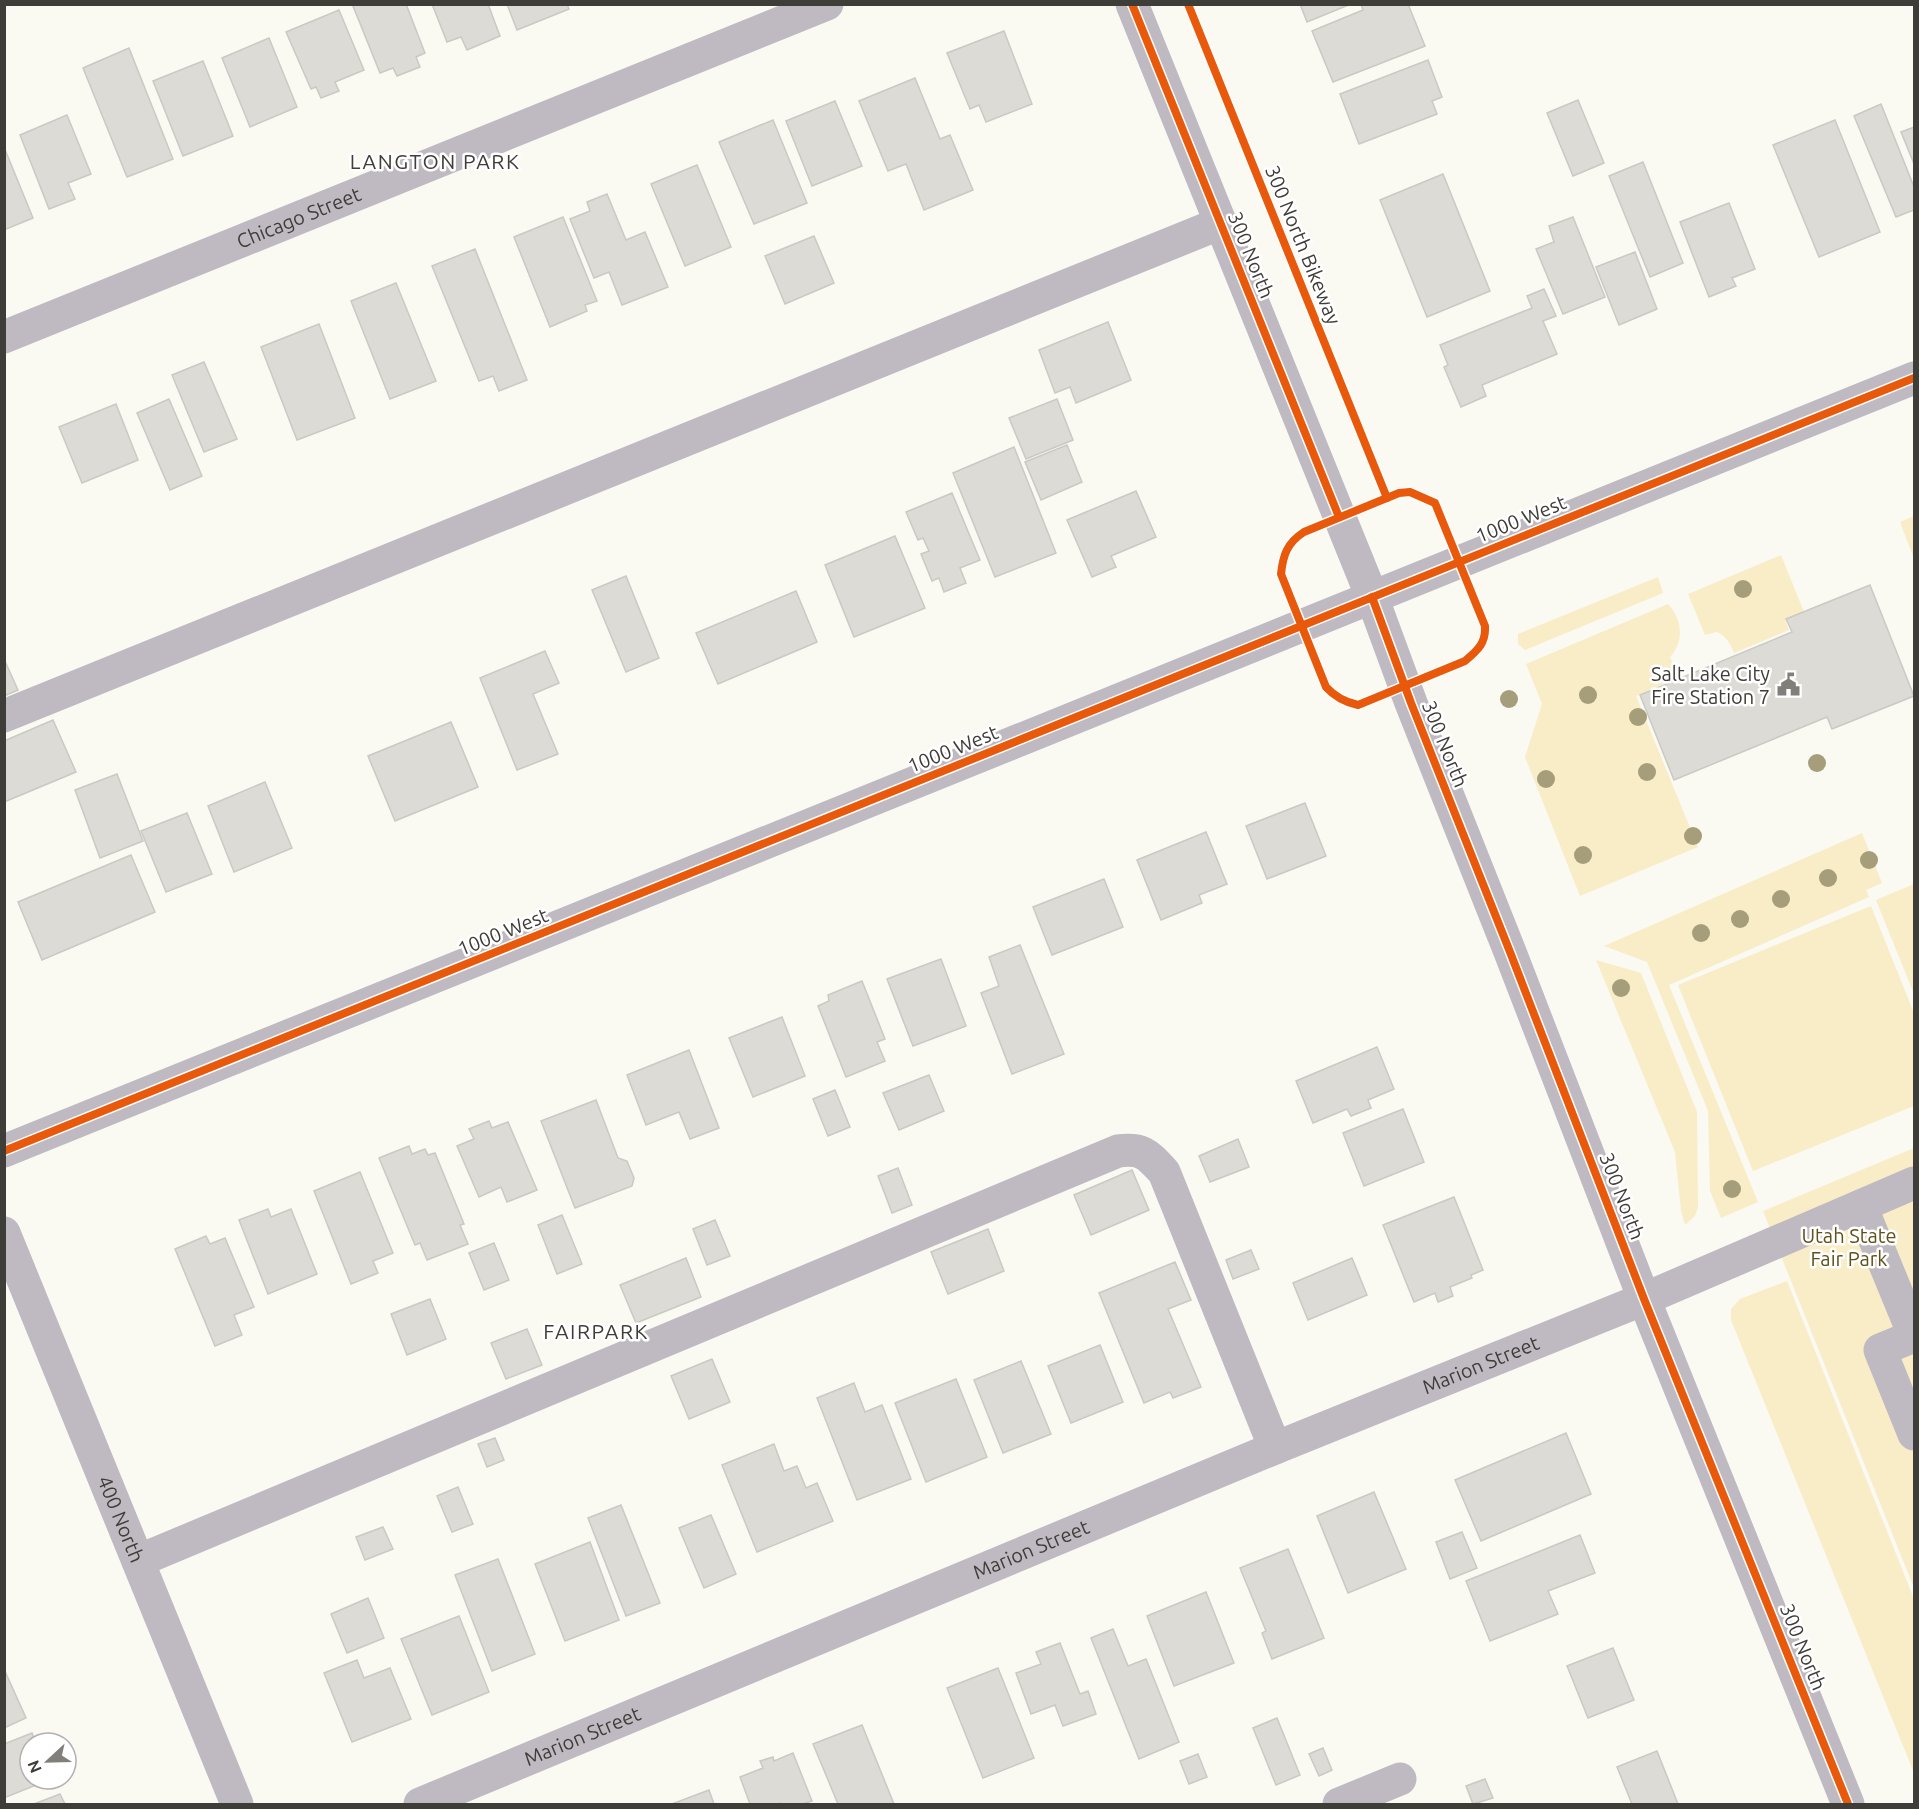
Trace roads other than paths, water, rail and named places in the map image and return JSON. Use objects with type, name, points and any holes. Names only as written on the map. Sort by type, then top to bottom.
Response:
[{"type":"street","name":"Chicago Street","points":[[4,337],[827,4]]},
{"type":"street","name":"300 North","points":[[1132,4],[1372,597],[1411,703],[1644,1299],[1848,1804]]},
{"type":"street","points":[[4,716],[1221,223]]},
{"type":"street","name":"1000 West","points":[[4,1151],[1914,378]]},
{"type":"street","points":[[138,1560],[1118,1151],[1135,1149],[1151,1158],[1164,1172],[1275,1448]]},
{"type":"street","name":"Marion Street","points":[[420,1804],[1275,1448],[1644,1299],[1914,1183]]},
{"type":"street","points":[[1861,1206],[1914,1336],[1880,1350],[1914,1434]]},
{"type":"street","name":"400 North","points":[[4,1233],[237,1804]]},
{"type":"street","points":[[1339,1804],[1400,1779]]},
{"type":"place","name":"Salt Lake City Fire Station 7","points":[[1788,685]]},
{"type":"district","name":"LANGTON PARK","points":[[435,162]]},
{"type":"district","name":"FAIRPARK","points":[[596,1332]]},
{"type":"park label","name":"Utah State Fair Park","points":[[1849,1248]]}]
